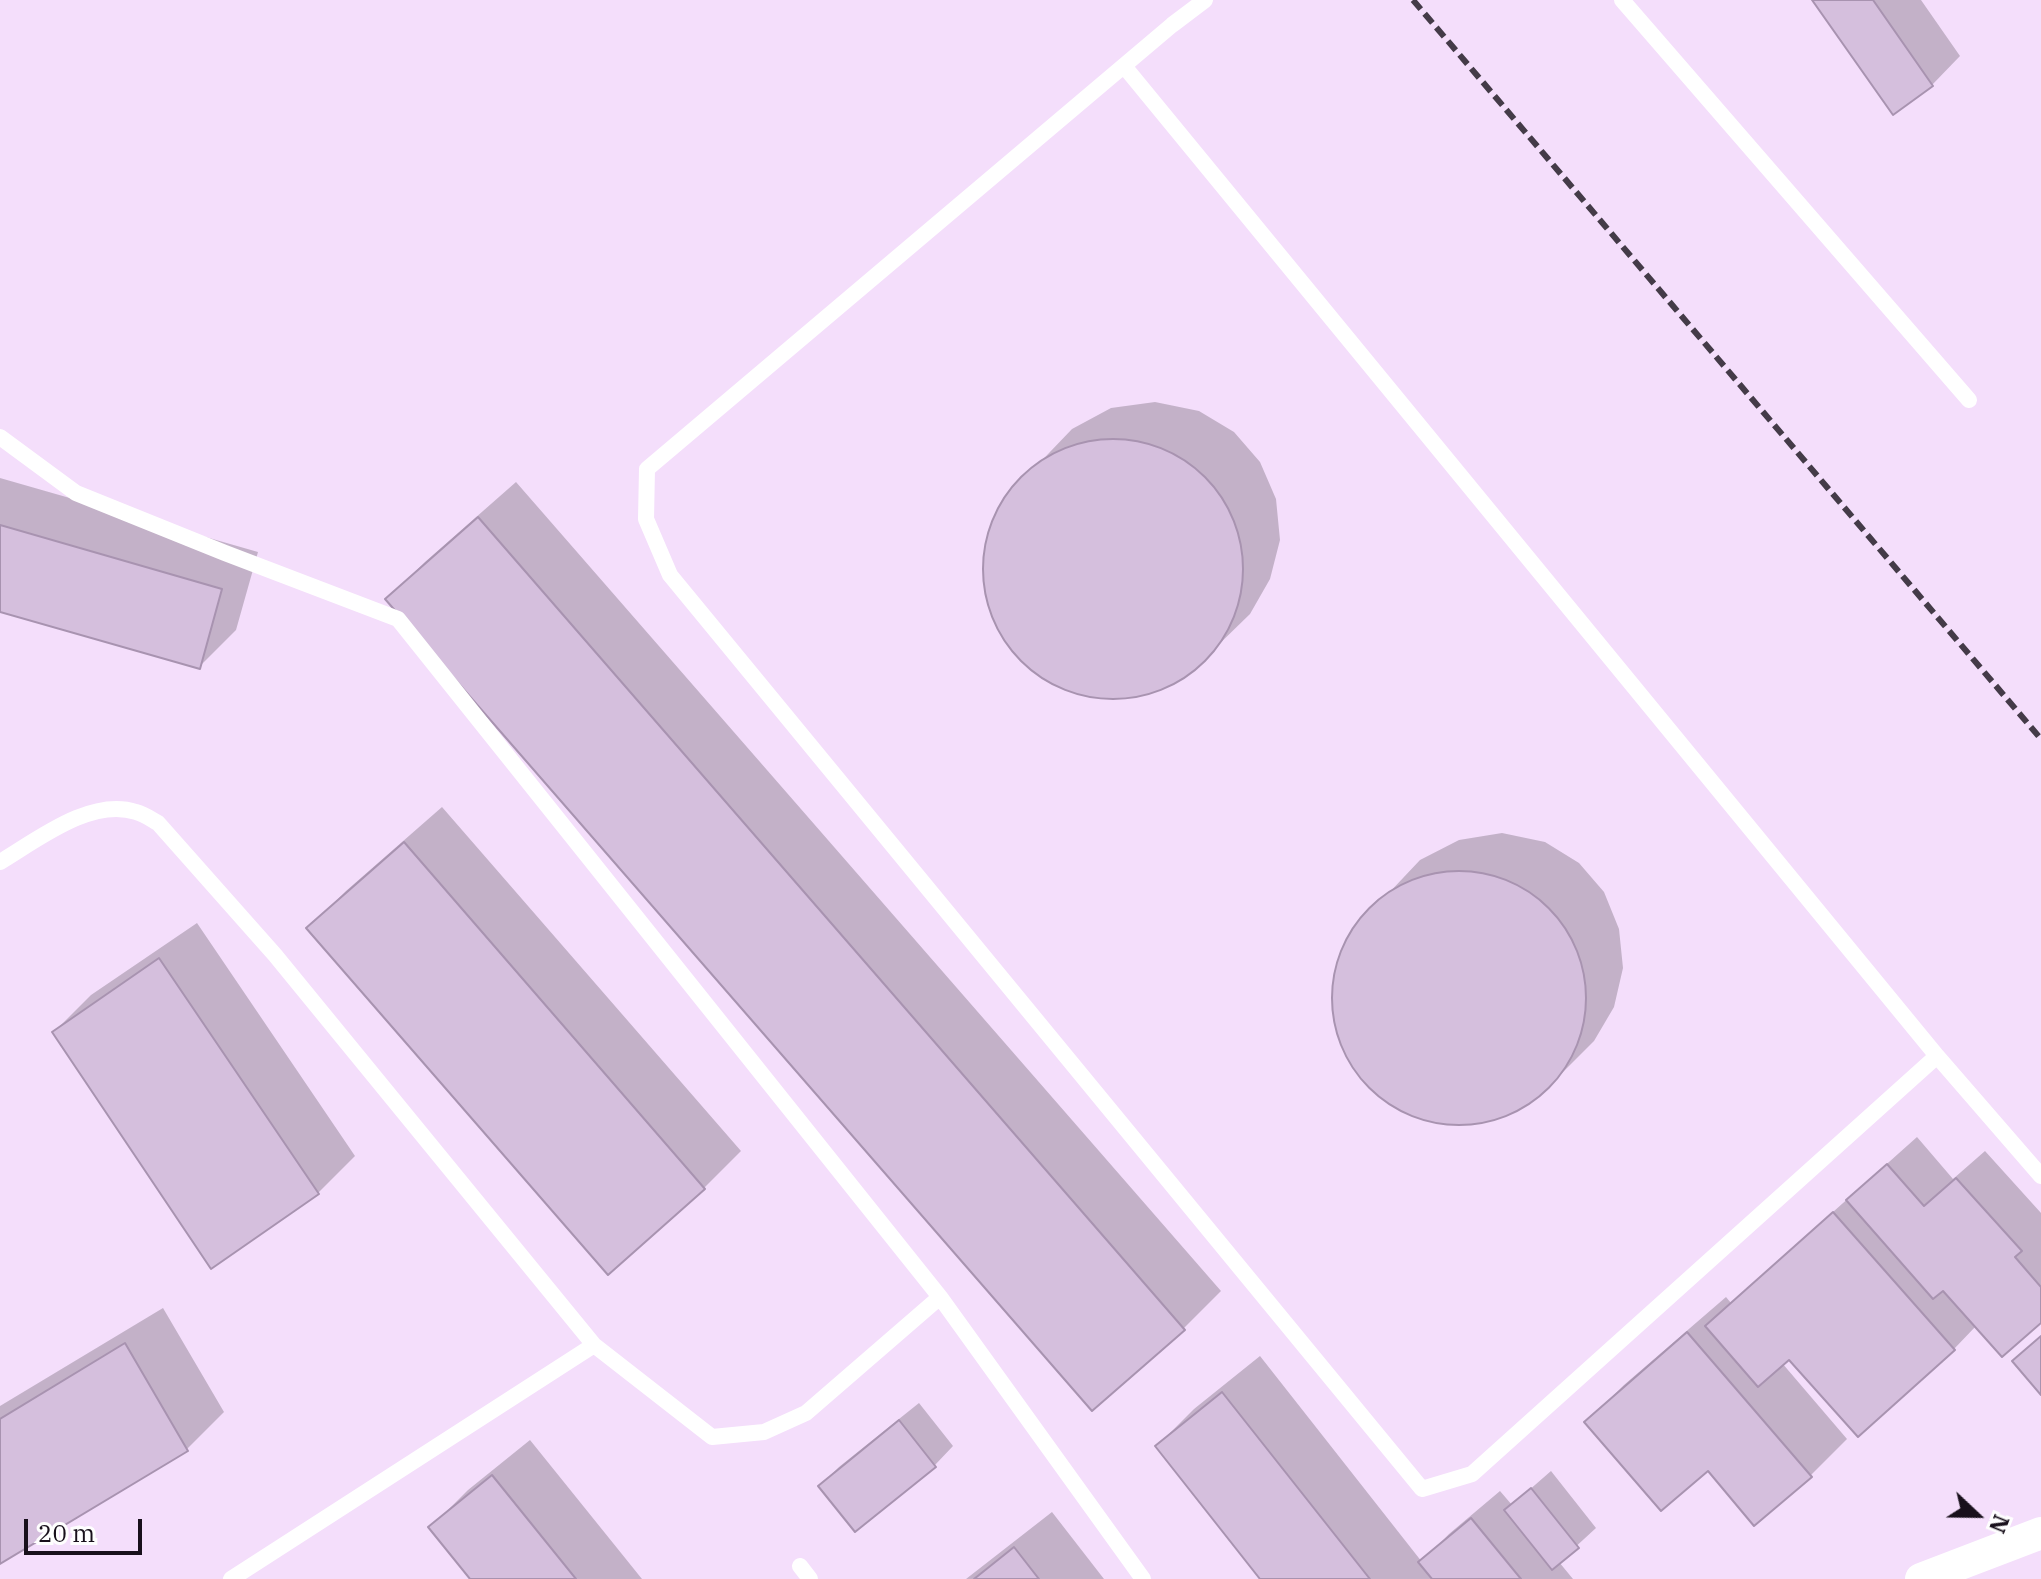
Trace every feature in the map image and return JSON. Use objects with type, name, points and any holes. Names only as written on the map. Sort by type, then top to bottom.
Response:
[{"type":"street","points":[[1921,1579],[2041,1533]]},
{"type":"lane","points":[[1205,0],[647,469],[646,519],[670,575],[1422,1489],[1472,1474],[1937,1056]]},
{"type":"lane","points":[[1622,0],[1969,400]]},
{"type":"lane","points":[[1124,66],[1937,1056],[2041,1176]]},
{"type":"lane","points":[[0,437],[76,493],[398,619],[940,1297],[1143,1579]]},
{"type":"lane","points":[[0,862],[76,817],[108,808],[135,811],[158,823],[275,955],[594,1345],[712,1437],[764,1432],[806,1413],[940,1297]]},
{"type":"lane","points":[[231,1579],[594,1345]]},
{"type":"shaded area","points":[[0,0],[2041,0],[2041,1579],[0,1579]]},
{"type":"building","points":[[1812,0],[1873,0],[1933,86],[1893,115]]},
{"type":"building","points":[[1113,439],[1163,449],[1205,477],[1233,519],[1243,569],[1233,619],[1205,661],[1163,689],[1113,699],[1063,689],[1021,661],[993,619],[983,569],[993,519],[1021,477],[1063,449]]},
{"type":"building","points":[[478,517],[1185,1330],[1092,1411],[385,599]]},
{"type":"building","points":[[0,525],[222,589],[200,669],[0,612]]},
{"type":"building","points":[[404,842],[705,1189],[608,1275],[306,928]]},
{"type":"building","points":[[1459,871],[1496,876],[1530,892],[1549,908],[1565,927],[1581,961],[1586,998],[1581,1035],[1565,1069],[1549,1088],[1530,1104],[1496,1120],[1459,1125],[1422,1120],[1388,1104],[1369,1088],[1353,1069],[1337,1035],[1332,998],[1337,961],[1353,927],[1369,908],[1388,892],[1422,876]]},
{"type":"building","points":[[159,958],[319,1194],[211,1269],[52,1032]]},
{"type":"building","points":[[1887,1164],[1924,1206],[1956,1178],[2022,1251],[2015,1257],[2041,1287],[2041,1323],[2002,1357],[1943,1291],[1933,1299],[1846,1200]]},
{"type":"building","points":[[1833,1212],[1955,1350],[1858,1437],[1789,1360],[1758,1387],[1705,1326]]},
{"type":"building","points":[[1687,1332],[1812,1477],[1754,1526],[1708,1471],[1661,1511],[1584,1422]]},
{"type":"building","points":[[2041,1336],[2041,1395],[2012,1361]]},
{"type":"building","points":[[125,1343],[188,1451],[0,1564],[0,1419]]},
{"type":"building","points":[[1222,1392],[1370,1579],[1260,1579],[1155,1446]]},
{"type":"building","points":[[899,1420],[936,1467],[855,1532],[818,1486]]},
{"type":"building","points":[[492,1475],[576,1579],[470,1579],[428,1527]]},
{"type":"building","points":[[1531,1488],[1579,1548],[1552,1570],[1504,1510]]},
{"type":"building","points":[[1471,1518],[1521,1579],[1432,1579],[1418,1562]]},
{"type":"building","points":[[1014,1547],[1039,1579],[974,1579]]},
{"type":"railway","points":[[1413,0],[2041,739]]}]
